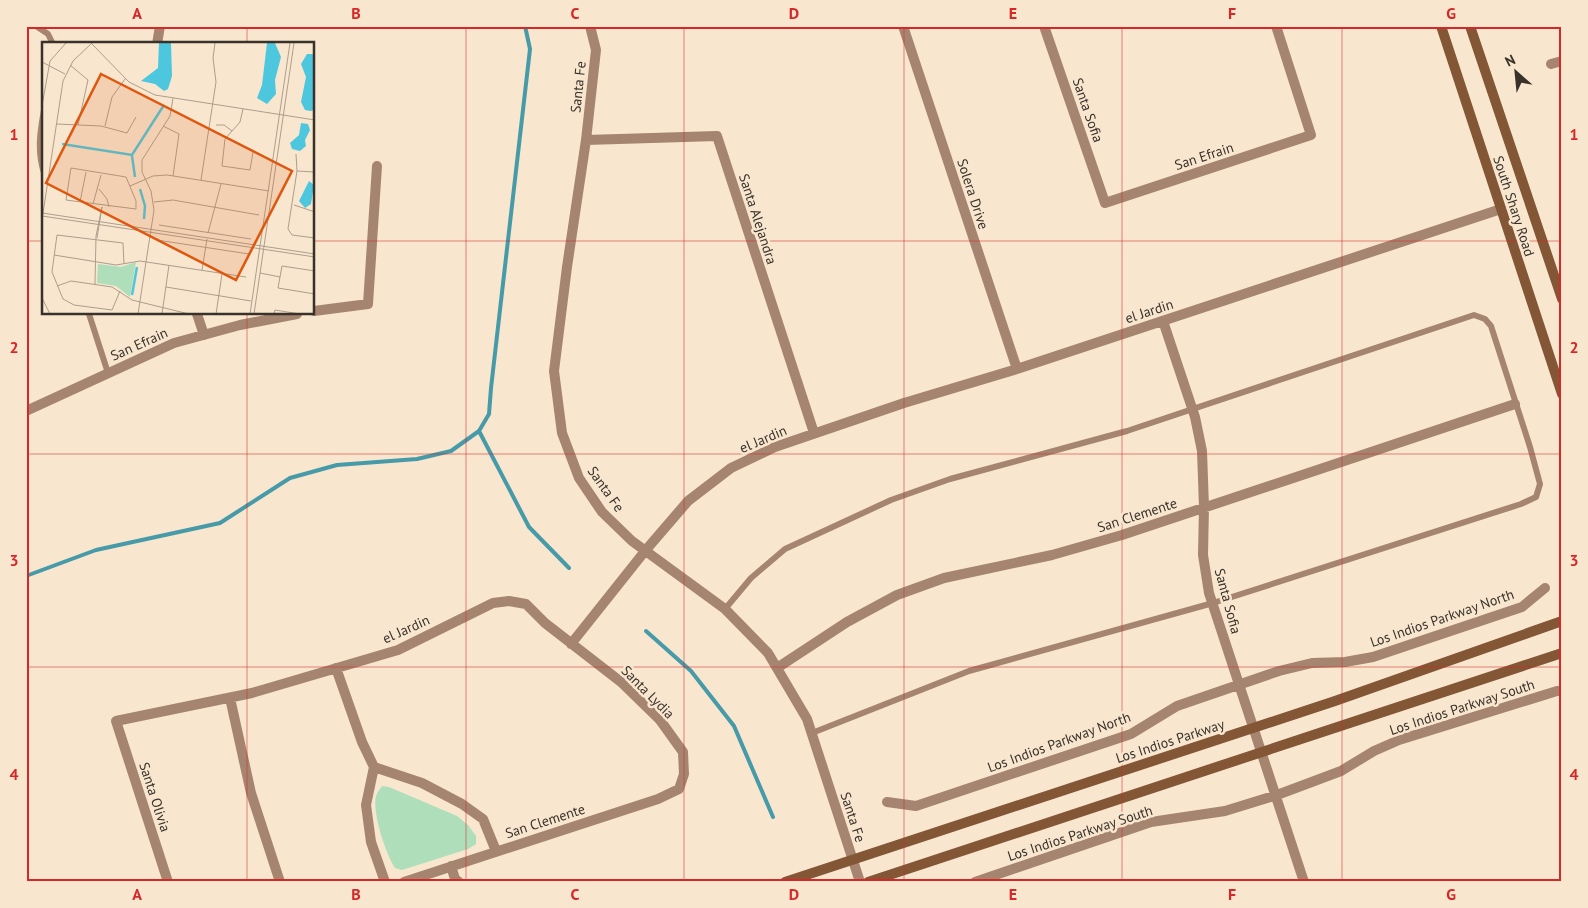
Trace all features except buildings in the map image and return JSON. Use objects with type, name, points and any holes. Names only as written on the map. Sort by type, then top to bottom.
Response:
[{"type":"street","points":[[157,42],[160,26]]},
{"type":"street","name":"Santa Fe","points":[[590,26],[596,50],[586,140],[554,371],[562,433],[579,478],[602,512],[632,541],[725,609],[768,653],[808,719],[860,882]]},
{"type":"street","name":"Solera Drive","points":[[904,26],[1017,370]]},
{"type":"street","name":"Santa Sofia","points":[[1044,26],[1105,203]]},
{"type":"street","name":"San Efrain","points":[[1105,203],[1311,135],[1276,26]]},
{"type":"street","name":"South Shary Road","points":[[1441,26],[1562,394]]},
{"type":"street","name":"South Shary Road","points":[[1470,26],[1562,299]]},
{"type":"street","name":"Santa Alejandra","points":[[586,140],[716,136],[814,433]]},
{"type":"street","points":[[315,311],[368,304],[378,166]]},
{"type":"street","name":"el Jardin","points":[[116,721],[252,693],[398,650],[493,603],[509,601],[526,604],[545,623],[571,644],[688,501],[731,468],[775,447],[904,403],[1017,370],[1501,209]]},
{"type":"street","points":[[197,315],[204,334]]},
{"type":"street","name":"San Efrain","points":[[26,411],[174,343],[240,325],[292,315]]},
{"type":"street","name":"Santa Sofia","points":[[1163,321],[1193,410],[1202,451],[1203,555],[1209,593],[1304,882]]},
{"type":"street","name":"San Clemente","points":[[777,668],[847,622],[897,595],[944,578],[1052,555],[1122,535],[1515,404]]},
{"type":"street","name":"Los Indios Parkway North","points":[[887,802],[916,806],[1131,734],[1177,706],[1239,684],[1312,663],[1345,662],[1373,657],[1522,607],[1545,588]]},
{"type":"street","name":"Los Indios Parkway","points":[[785,882],[1335,701],[1562,621]]},
{"type":"street","name":"Santa Lydia","points":[[571,644],[621,682],[660,720],[683,752],[684,774]]},
{"type":"street","points":[[868,882],[1562,653]]},
{"type":"street","points":[[336,668],[362,742],[374,767],[366,805],[371,842],[385,882]]},
{"type":"street","name":"Los Indios Parkway South","points":[[975,882],[1151,822],[1225,812],[1341,771],[1374,751],[1399,740],[1562,691]]},
{"type":"street","points":[[230,698],[251,793],[280,882]]},
{"type":"street","name":"Santa Olivia","points":[[116,721],[168,882]]},
{"type":"street","points":[[374,767],[422,783],[462,804],[483,819],[496,851]]},
{"type":"street","name":"San Clemente","points":[[404,882],[658,799],[679,789],[684,774]]},
{"type":"street","points":[[451,866],[456,881]]},
{"type":"lane","points":[[36,26],[48,34],[52,42]]},
{"type":"lane","points":[[42,122],[39,140],[42,166]]},
{"type":"lane","points":[[89,315],[108,373]]},
{"type":"lane","points":[[725,609],[751,578],[785,548],[891,500],[950,479],[1127,431],[1474,315],[1485,319],[1490,326],[1540,484],[1536,497],[1521,504],[1213,604],[969,671],[812,733]]},
{"type":"green space","points":[[382,786],[389,787],[457,816],[468,825],[476,836],[476,844],[468,849],[402,870],[395,868],[384,844],[376,812],[376,796]]},
{"type":"waterway","points":[[26,576],[96,550],[220,523],[290,478],[337,465],[417,459],[451,451],[479,431],[489,414],[530,49],[525,26]]},
{"type":"waterway","points":[[479,431],[529,527],[569,568]]},
{"type":"waterway","points":[[646,631],[691,671],[734,726],[773,817]]}]
